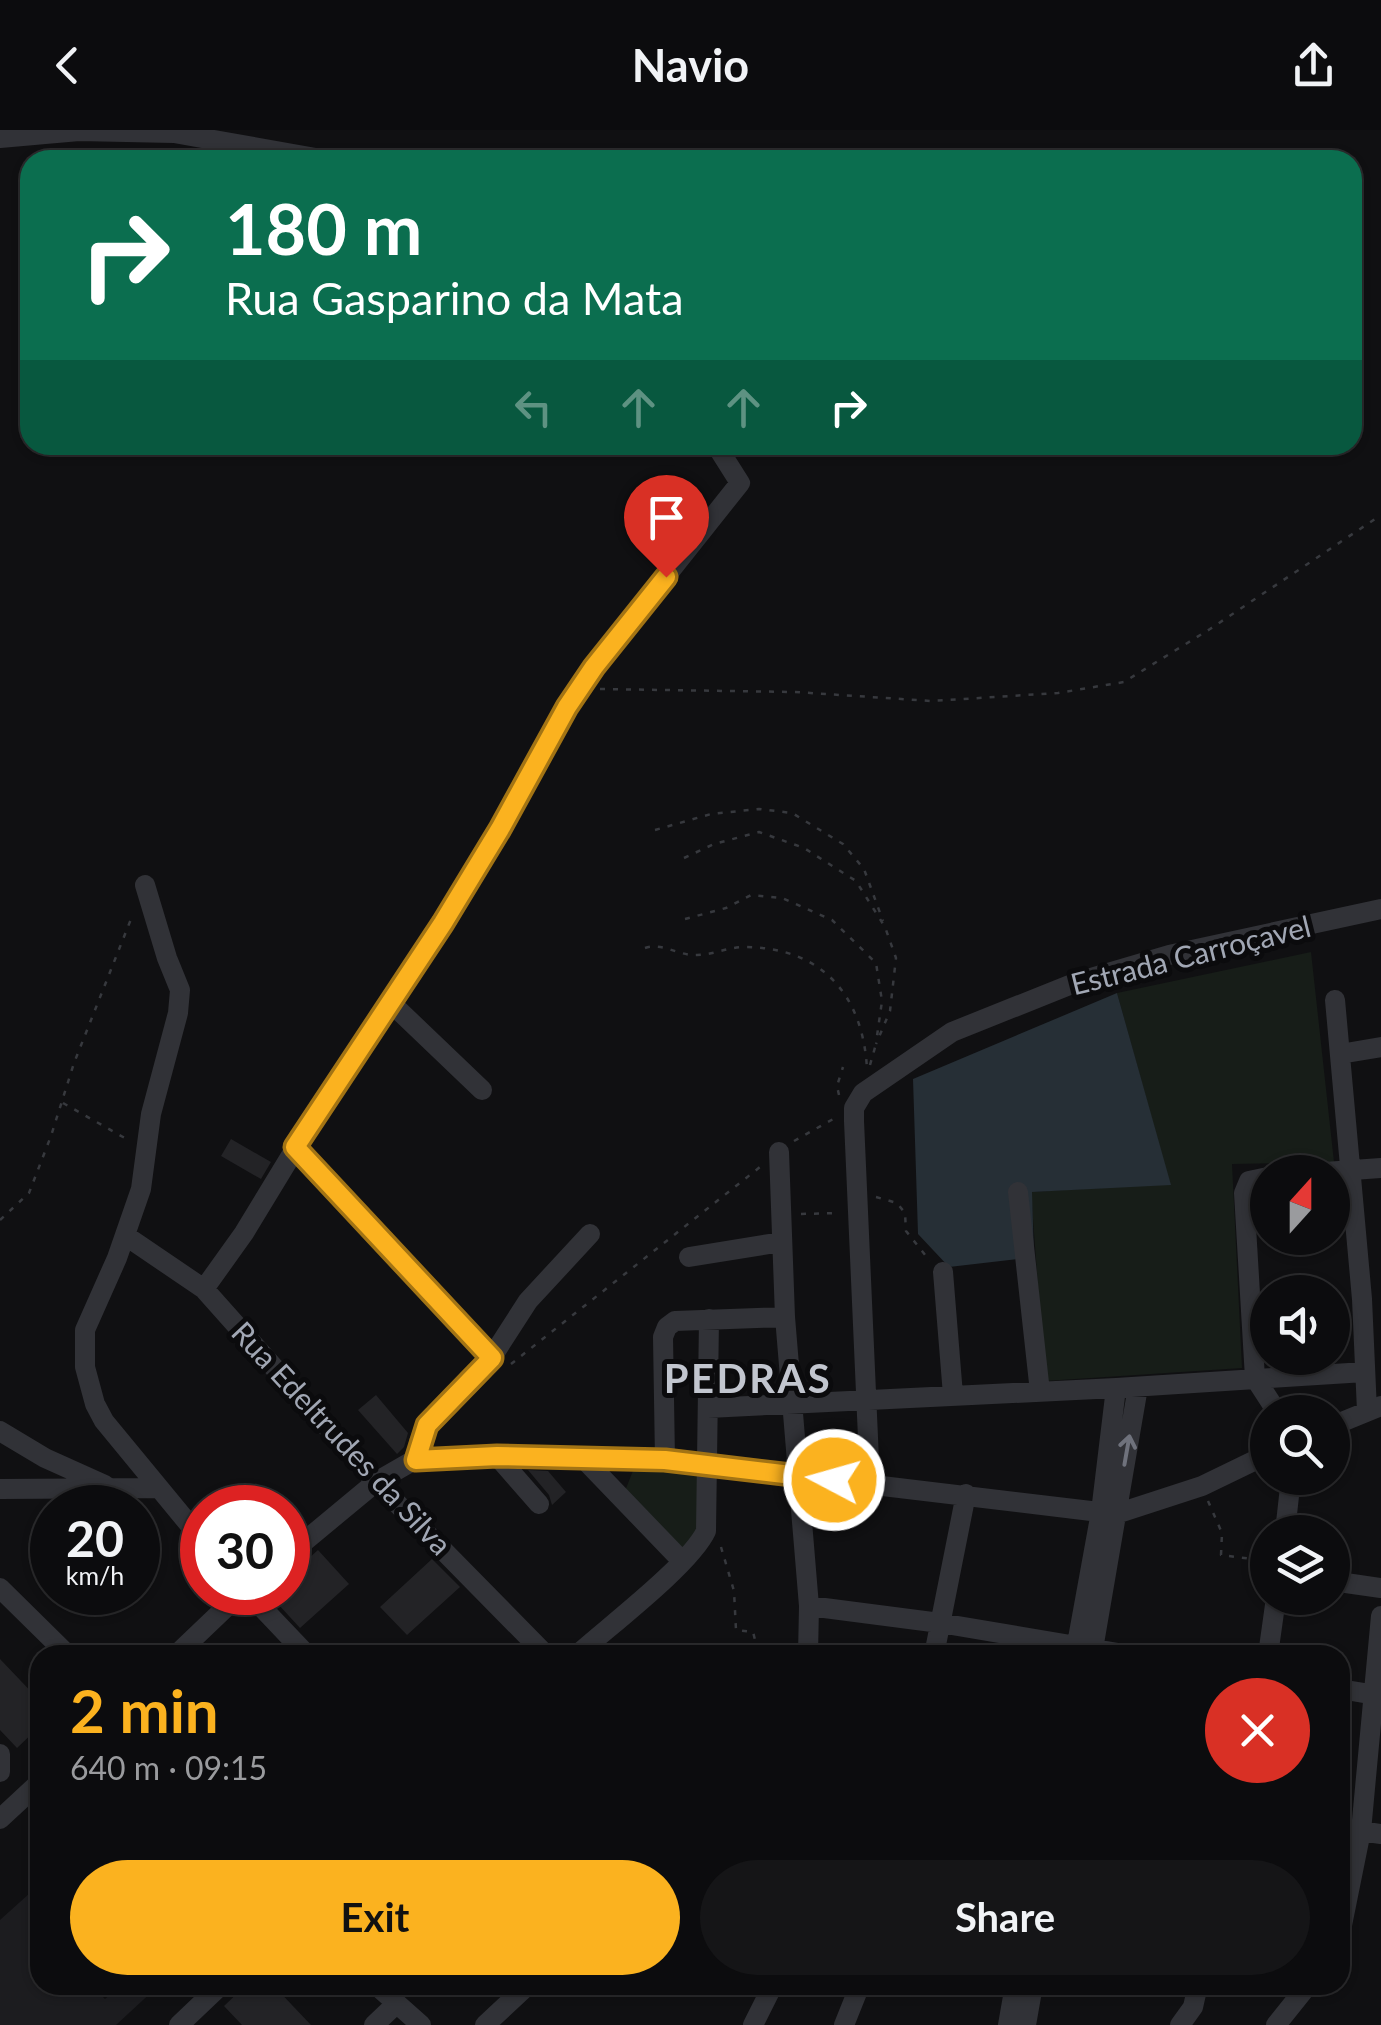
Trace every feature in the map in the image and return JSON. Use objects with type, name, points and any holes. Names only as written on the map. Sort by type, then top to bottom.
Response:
[{"type":"street","points":[[0,138],[80,131],[174,133],[270,150]]},
{"type":"street","points":[[204,1288],[244,1233],[295,1147],[471,876],[579,690],[740,483],[722,455]]},
{"type":"street","points":[[146,885],[180,990],[178,1013],[151,1114],[141,1190],[126,1236],[87,1321],[85,1367],[104,1421],[156,1485]]},
{"type":"street","name":"Estrada Carroçavel","points":[[854,1108],[863,1093],[952,1032],[1077,982],[1169,956],[1381,909]]},
{"type":"street","points":[[1335,1000],[1351,1171],[1372,1298],[1365,1372],[1374,1408],[1350,1418]]},
{"type":"street","points":[[390,1002],[482,1090]]},
{"type":"street","points":[[1340,1054],[1381,1047]]},
{"type":"street","points":[[854,1108],[870,1483]]},
{"type":"street","points":[[295,1147],[492,1358]]},
{"type":"street","points":[[779,1152],[785,1316],[808,1645]]},
{"type":"street","points":[[1351,1171],[1381,1168]]},
{"type":"street","points":[[1250,1183],[1244,1193],[1255,1378],[1266,1395]]},
{"type":"street","points":[[1018,1192],[1040,1392]]},
{"type":"street","points":[[416,1460],[427,1425],[492,1358],[528,1302],[590,1234]]},
{"type":"street","name":"Rua Edeltrudes da Silva","points":[[126,1236],[204,1288],[376,1482],[536,1645]]},
{"type":"street","points":[[689,1257],[782,1242]]},
{"type":"street","points":[[943,1272],[953,1395]]},
{"type":"street","points":[[665,1460],[666,1327],[675,1321],[785,1316]]},
{"type":"street","points":[[588,1645],[682,1561],[706,1531],[710,1320]]},
{"type":"street","points":[[708,1408],[1365,1372]]},
{"type":"street","points":[[1085,1645],[1108,1513],[1138,1387]]},
{"type":"street","points":[[1108,1513],[1116,1388]]},
{"type":"street","points":[[0,1431],[46,1458],[105,1485]]},
{"type":"street","points":[[310,1537],[376,1482],[416,1460],[497,1456],[665,1460],[1108,1513],[1202,1486],[1250,1463]]},
{"type":"street","points":[[497,1456],[539,1504]]},
{"type":"street","points":[[582,1457],[682,1561]]},
{"type":"street","points":[[0,1489],[30,1489]]},
{"type":"street","points":[[160,1490],[180,1514]]},
{"type":"street","points":[[936,1645],[966,1494]]},
{"type":"street","points":[[1350,1583],[1381,1588]]},
{"type":"street","points":[[0,1588],[58,1645]]},
{"type":"street","points":[[808,1606],[940,1623],[1053,1645]]},
{"type":"street","points":[[187,1645],[220,1615]]},
{"type":"street","points":[[268,1615],[297,1645]]},
{"type":"street","points":[[1269,1645],[1274,1615]]},
{"type":"street","points":[[1350,1900],[1371,1832],[1381,1616]]},
{"type":"street","points":[[1350,1691],[1377,1695]]},
{"type":"street","points":[[0,1754],[0,1772]]},
{"type":"street","points":[[0,1819],[30,1791]]},
{"type":"street","points":[[179,2025],[210,1995]]},
{"type":"street","points":[[386,1995],[421,2025]]},
{"type":"street","points":[[485,2025],[517,1995]]},
{"type":"street","points":[[753,2025],[768,1995]]},
{"type":"street","points":[[844,2025],[851,1995]]},
{"type":"street","points":[[1008,2025],[1013,1995]]},
{"type":"street","points":[[1026,2025],[1031,1995]]},
{"type":"street","points":[[1180,2025],[1190,2014],[1195,1995]]},
{"type":"street","points":[[1276,2025],[1300,1995]]},
{"type":"street","points":[[374,2025],[395,2004]]},
{"type":"path","points":[[579,690],[795,692],[931,701],[1058,693],[1124,682],[1381,515]]},
{"type":"path","points":[[644,948],[655,944],[695,956],[744,947],[800,956],[843,988],[865,1034],[867,1076],[890,1011],[896,958],[864,870],[843,844],[792,813],[760,808],[712,814],[654,830]]},
{"type":"path","points":[[684,858],[714,844],[760,832],[804,848],[856,881],[885,927]]},
{"type":"path","points":[[0,1220],[29,1193],[93,1010],[146,885]]},
{"type":"path","points":[[685,918],[726,908],[751,895],[782,898],[832,920],[876,963],[882,1001],[876,1044]]},
{"type":"path","points":[[843,1067],[839,1097],[843,1104],[854,1108]]},
{"type":"path","points":[[62,1102],[148,1152]]},
{"type":"path","points":[[492,1358],[504,1369],[779,1152],[854,1108]]},
{"type":"path","points":[[782,1215],[859,1203],[897,1203],[905,1214],[906,1231],[922,1254],[943,1272]]},
{"type":"path","points":[[1202,1486],[1222,1533],[1221,1556],[1250,1559]]},
{"type":"path","points":[[706,1531],[723,1550],[734,1591],[736,1630],[753,1632],[756,1645]]},
{"type":"shaded area","points":[[1311,952],[1333,1155],[1250,1155],[1250,1164],[1232,1164],[1242,1368],[1045,1381],[1031,1192],[1170,1184],[1117,993]]},
{"type":"shaded area","points":[[1117,993],[1171,1185],[1032,1192],[1034,1257],[949,1267],[918,1234],[913,1079]]},
{"type":"shaded area","points":[[636,1463],[705,1466],[699,1529],[681,1552],[625,1491]]},
{"type":"shaded area","points":[[30,1893],[30,1995],[101,1995],[105,1999],[110,1995],[148,1995],[116,2025],[0,2025],[0,1920]]},
{"type":"building","points":[[231,1139],[271,1162],[261,1179],[221,1156]]},
{"type":"building","points":[[376,1395],[408,1433],[397,1454],[358,1410]]},
{"type":"building","points":[[528,1470],[548,1471],[566,1492],[552,1505],[549,1495]]},
{"type":"building","points":[[318,1550],[349,1584],[300,1628],[288,1615],[310,1615],[310,1557]]},
{"type":"building","points":[[432,1559],[460,1587],[407,1635],[380,1607]]},
{"type":"building","points":[[0,1659],[30,1690],[30,1736],[17,1748],[0,1730]]},
{"type":"building","points":[[236,1995],[282,1995],[311,2025],[242,2025],[224,2006]]},
{"type":"district","name":"PEDRAS","points":[[748,1379]]},
{"type":"route","points":[[666,577],[567,707],[443,923],[295,1147],[492,1358],[427,1425],[416,1460],[497,1456],[665,1460],[834,1480]]}]
